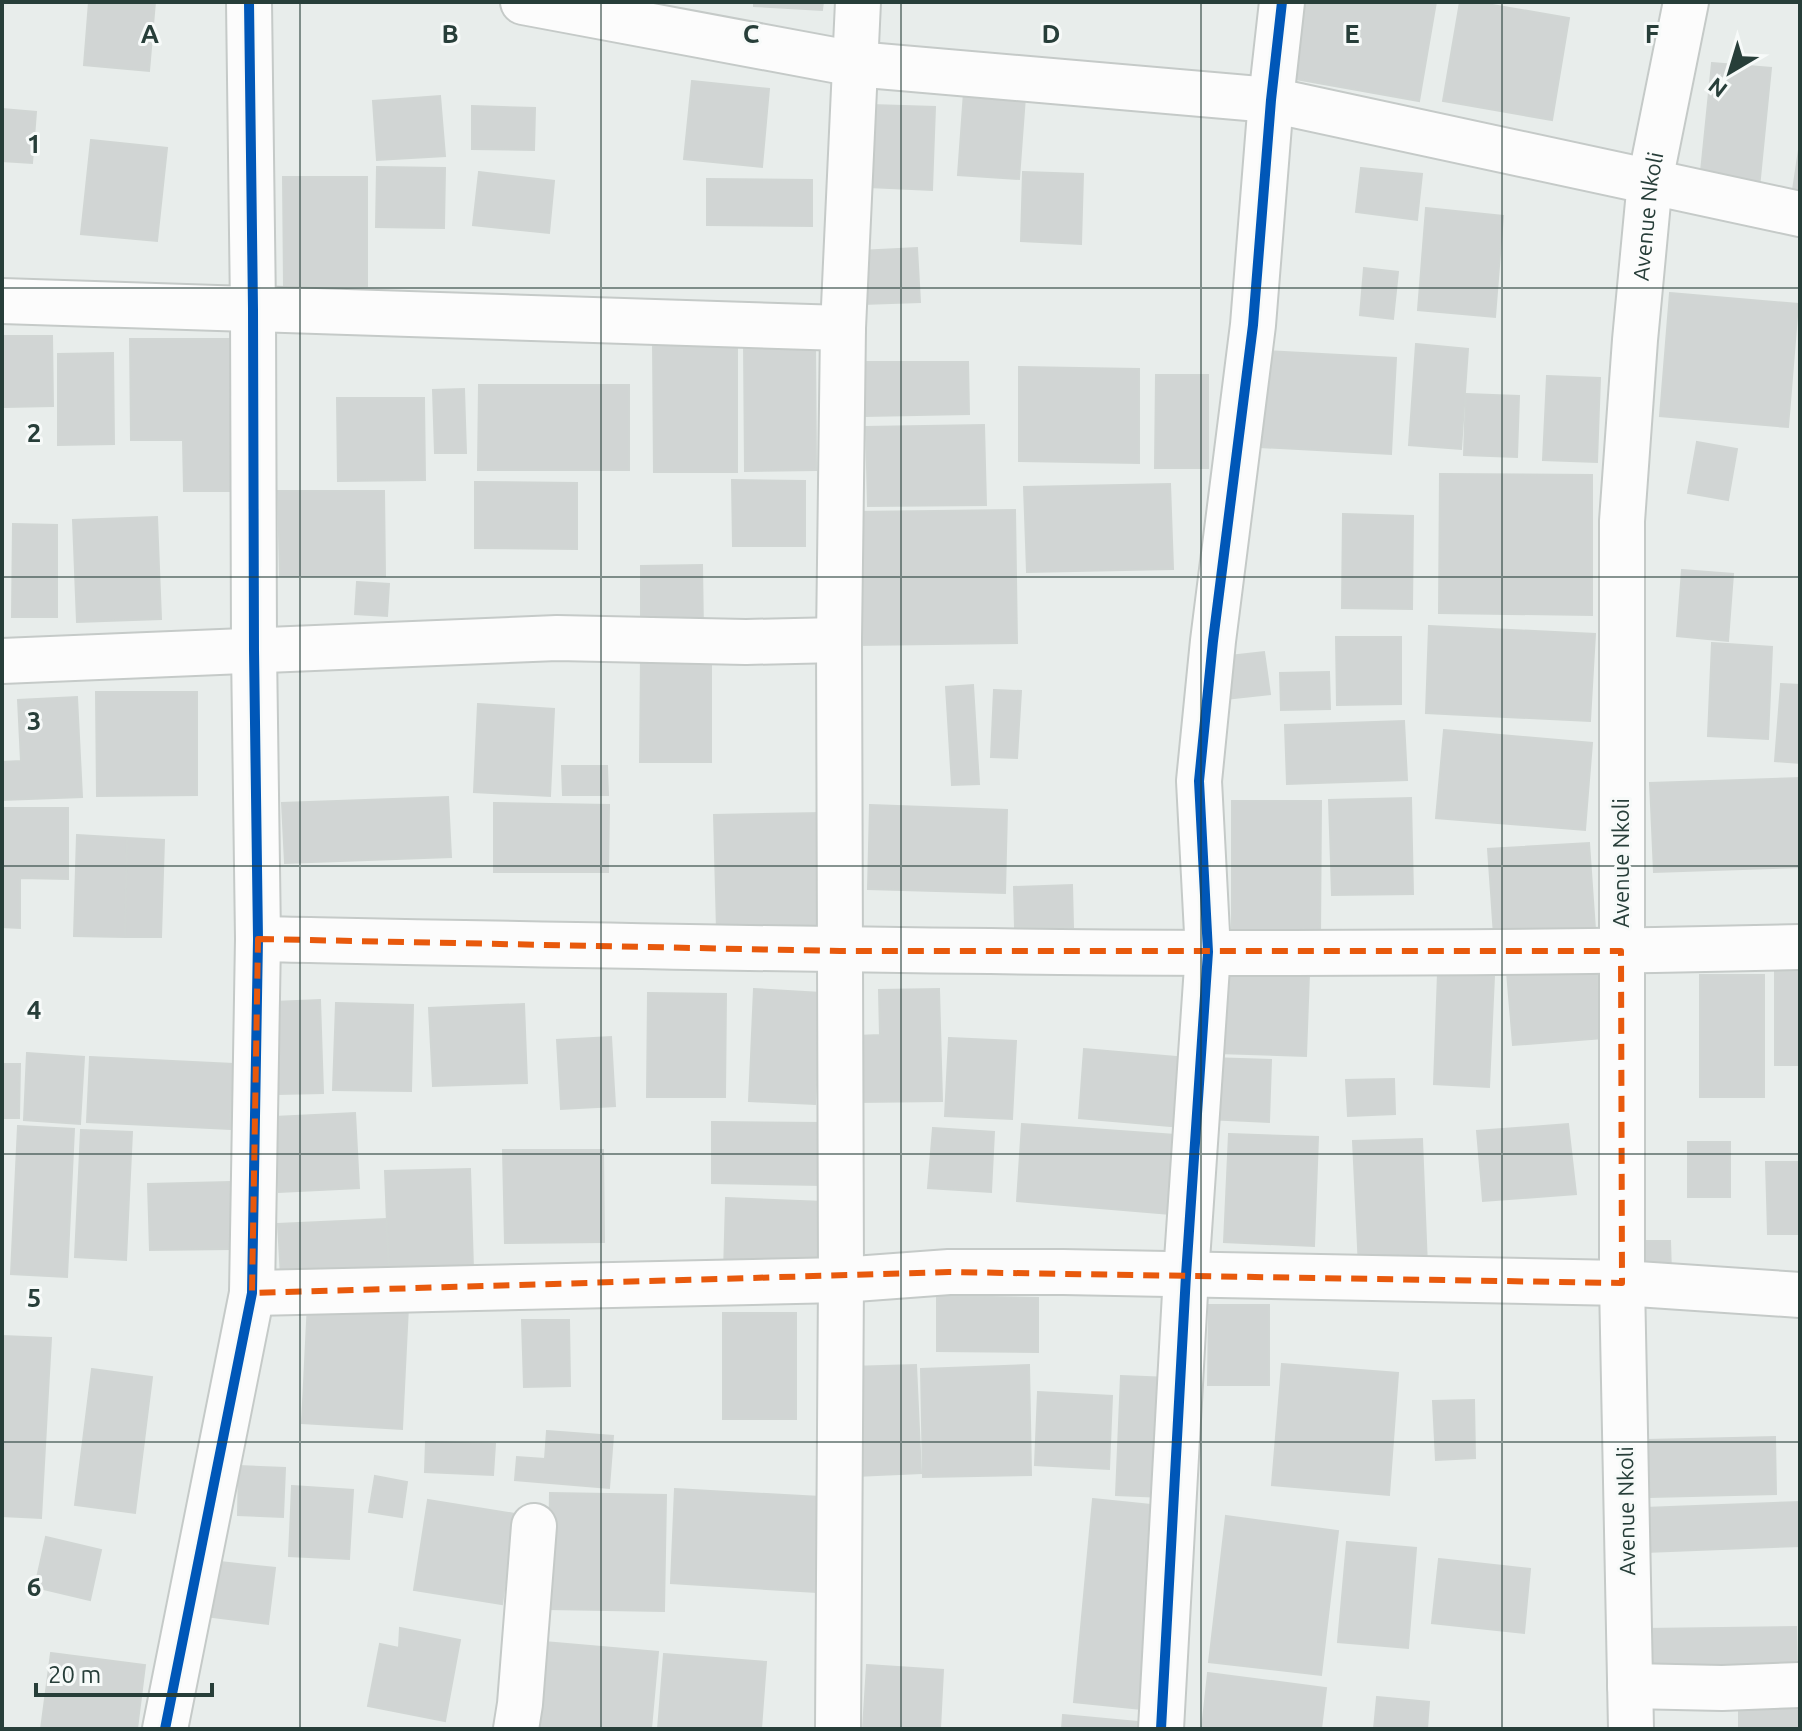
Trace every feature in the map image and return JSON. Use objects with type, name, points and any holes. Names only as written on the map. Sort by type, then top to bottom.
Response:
[{"type":"street","points":[[165,1729],[252,1293],[258,939],[249,2]]},
{"type":"street","points":[[523,2],[600,9],[855,64],[1271,100],[1800,214]]},
{"type":"street","points":[[838,1729],[841,1280],[839,640],[843,328],[858,2]]},
{"type":"street","points":[[1161,1729],[1186,1275],[1208,952],[1199,781],[1213,641],[1253,325],[1282,2]]},
{"type":"street","name":"Avenue Nkoli","points":[[1631,1729],[1622,1283],[1622,521],[1650,181],[1686,2]]},
{"type":"street","points":[[2,301],[843,328]]},
{"type":"street","points":[[2,661],[557,638],[746,642],[839,640]]},
{"type":"street","points":[[258,939],[840,951],[1621,951],[1800,947]]},
{"type":"street","points":[[252,1293],[841,1280],[949,1272],[1063,1272],[1622,1283],[1800,1295]]},
{"type":"street","points":[[516,1729],[534,1526]]},
{"type":"street","points":[[1630,1686],[1722,1688],[1800,1685]]},
{"type":"highlighted area","points":[[258,939],[840,951],[1621,951],[1622,1283],[949,1272],[252,1293]]},
{"type":"building","points":[[89,2],[155,2],[149,71],[84,65]]},
{"type":"building","points":[[754,2],[823,2],[822,10],[754,6]]},
{"type":"building","points":[[1297,2],[1436,2],[1419,101],[1284,77]]},
{"type":"building","points":[[1460,2],[1569,18],[1552,120],[1443,101]]},
{"type":"building","points":[[1712,63],[1771,68],[1758,198],[1699,191]]},
{"type":"building","points":[[692,81],[769,89],[762,167],[684,159]]},
{"type":"building","points":[[964,92],[1025,97],[1019,179],[958,175]]},
{"type":"building","points":[[440,96],[445,156],[377,160],[373,101]]},
{"type":"building","points":[[871,105],[935,107],[932,190],[869,187]]},
{"type":"building","points":[[472,106],[535,108],[534,150],[472,149]]},
{"type":"building","points":[[2,109],[36,112],[32,163],[2,161]]},
{"type":"building","points":[[91,140],[167,148],[157,241],[81,234]]},
{"type":"building","points":[[1800,143],[1800,192],[1793,190]]},
{"type":"building","points":[[377,167],[445,168],[444,228],[376,227]]},
{"type":"building","points":[[1361,168],[1422,174],[1417,220],[1356,212]]},
{"type":"building","points":[[479,172],[554,181],[549,233],[473,225]]},
{"type":"building","points":[[1023,172],[1083,174],[1081,244],[1021,241]]},
{"type":"building","points":[[283,177],[367,177],[367,286],[284,286]]},
{"type":"building","points":[[707,179],[812,180],[812,226],[707,225]]},
{"type":"building","points":[[1426,208],[1503,216],[1495,317],[1418,310]]},
{"type":"building","points":[[917,248],[920,302],[863,304],[860,251]]},
{"type":"building","points":[[1364,268],[1398,272],[1393,319],[1360,315]]},
{"type":"building","points":[[1670,293],[1798,304],[1788,427],[1660,416]]},
{"type":"building","points":[[4,336],[52,336],[53,406],[5,407]]},
{"type":"building","points":[[130,339],[234,339],[236,491],[184,491],[183,440],[131,440]]},
{"type":"building","points":[[653,342],[737,342],[737,472],[654,472]]},
{"type":"building","points":[[744,343],[815,343],[816,470],[745,471]]},
{"type":"building","points":[[1416,344],[1468,349],[1461,449],[1409,445]]},
{"type":"building","points":[[1265,351],[1396,358],[1391,454],[1260,447]]},
{"type":"building","points":[[113,353],[114,444],[58,445],[58,354]]},
{"type":"building","points":[[864,362],[968,362],[969,414],[865,416]]},
{"type":"building","points":[[1019,367],[1139,369],[1139,463],[1019,461]]},
{"type":"building","points":[[1156,375],[1208,375],[1208,468],[1155,468]]},
{"type":"building","points":[[1547,376],[1600,378],[1597,462],[1543,460]]},
{"type":"building","points":[[479,385],[629,385],[629,470],[478,470]]},
{"type":"building","points":[[464,389],[466,453],[435,453],[433,390]]},
{"type":"building","points":[[1466,394],[1519,396],[1517,457],[1464,455]]},
{"type":"building","points":[[337,398],[424,398],[425,480],[338,481]]},
{"type":"building","points":[[984,425],[986,505],[868,506],[866,427]]},
{"type":"building","points":[[1697,442],[1737,449],[1728,500],[1688,493]]},
{"type":"building","points":[[1440,474],[1592,475],[1592,615],[1439,613]]},
{"type":"building","points":[[732,480],[805,481],[805,546],[733,546]]},
{"type":"building","points":[[475,482],[577,483],[577,549],[475,548]]},
{"type":"building","points":[[1170,484],[1173,569],[1027,572],[1024,487]]},
{"type":"building","points":[[278,491],[384,491],[385,576],[280,576]]},
{"type":"building","points":[[1015,510],[1017,643],[857,645],[854,512]]},
{"type":"building","points":[[1343,514],[1413,516],[1412,609],[1342,608]]},
{"type":"building","points":[[157,517],[161,619],[77,622],[73,520]]},
{"type":"building","points":[[13,524],[57,525],[57,617],[12,617]]},
{"type":"building","points":[[702,565],[703,631],[641,631],[641,566]]},
{"type":"building","points":[[1682,570],[1733,574],[1728,641],[1677,636]]},
{"type":"building","points":[[357,582],[389,584],[387,616],[355,614]]},
{"type":"building","points":[[1429,626],[1595,634],[1590,721],[1426,713]]},
{"type":"building","points":[[1336,637],[1401,637],[1401,704],[1337,705]]},
{"type":"building","points":[[1712,643],[1772,647],[1768,739],[1708,736]]},
{"type":"building","points":[[1264,652],[1270,694],[1226,699],[1221,657]]},
{"type":"building","points":[[641,655],[711,655],[711,762],[640,762]]},
{"type":"building","points":[[1329,672],[1330,709],[1281,710],[1280,673]]},
{"type":"building","points":[[1781,684],[1800,685],[1800,763],[1775,761]]},
{"type":"building","points":[[973,685],[979,784],[952,785],[946,687]]},
{"type":"building","points":[[994,690],[1021,691],[1017,758],[991,757]]},
{"type":"building","points":[[96,692],[197,692],[197,795],[97,796]]},
{"type":"building","points":[[77,697],[82,797],[2,800],[2,762],[21,761],[18,700]]},
{"type":"building","points":[[478,704],[554,709],[550,796],[474,792]]},
{"type":"building","points":[[1404,721],[1407,780],[1287,784],[1285,725]]},
{"type":"building","points":[[1444,730],[1592,743],[1585,830],[1436,818]]},
{"type":"building","points":[[562,766],[607,766],[608,795],[563,795]]},
{"type":"building","points":[[1800,778],[1800,867],[1654,872],[1650,783]]},
{"type":"building","points":[[448,797],[451,857],[285,863],[282,803]]},
{"type":"building","points":[[1411,798],[1413,894],[1332,895],[1329,800]]},
{"type":"building","points":[[1232,801],[1321,801],[1320,938],[1232,937]]},
{"type":"building","points":[[494,803],[609,805],[608,872],[494,872]]},
{"type":"building","points":[[870,805],[1007,810],[1005,893],[868,889]]},
{"type":"building","points":[[2,808],[68,808],[68,879],[20,878],[20,928],[2,927]]},
{"type":"building","points":[[822,813],[824,929],[717,930],[714,815]]},
{"type":"building","points":[[77,835],[127,838],[125,937],[74,936]]},
{"type":"building","points":[[127,838],[164,840],[161,937],[125,937]]},
{"type":"building","points":[[1589,843],[1595,929],[1494,936],[1488,849]]},
{"type":"building","points":[[1072,885],[1073,927],[1015,927],[1014,887]]},
{"type":"building","points":[[1596,965],[1603,1038],[1513,1045],[1507,972]]},
{"type":"building","points":[[1221,971],[1309,974],[1306,1056],[1218,1053]]},
{"type":"building","points":[[1800,971],[1800,1065],[1775,1065],[1775,972]]},
{"type":"building","points":[[1438,973],[1494,976],[1489,1087],[1434,1084]]},
{"type":"building","points":[[1700,975],[1764,975],[1764,1097],[1700,1097]]},
{"type":"building","points":[[754,989],[821,993],[815,1104],[749,1101]]},
{"type":"building","points":[[939,989],[942,1101],[858,1102],[857,1036],[880,1035],[879,990]]},
{"type":"building","points":[[648,993],[726,994],[725,1097],[647,1097]]},
{"type":"building","points":[[320,1000],[323,1093],[278,1094],[274,1002]]},
{"type":"building","points":[[336,1003],[413,1005],[411,1091],[333,1090]]},
{"type":"building","points":[[524,1004],[527,1083],[433,1086],[429,1008]]},
{"type":"building","points":[[611,1037],[615,1106],[561,1109],[557,1040]]},
{"type":"building","points":[[949,1038],[1016,1041],[1012,1119],[945,1116]]},
{"type":"building","points":[[1084,1049],[1187,1058],[1181,1127],[1079,1118]]},
{"type":"building","points":[[27,1053],[84,1057],[80,1124],[24,1120]]},
{"type":"building","points":[[90,1057],[233,1064],[230,1129],[87,1122]]},
{"type":"building","points":[[1209,1058],[1271,1060],[1269,1122],[1207,1119]]},
{"type":"building","points":[[2,1064],[20,1064],[19,1118],[2,1118]]},
{"type":"building","points":[[1394,1079],[1395,1114],[1348,1116],[1346,1080]]},
{"type":"building","points":[[355,1113],[359,1188],[279,1192],[275,1117]]},
{"type":"building","points":[[712,1122],[822,1123],[822,1185],[712,1183]]},
{"type":"building","points":[[1022,1124],[1175,1135],[1170,1214],[1017,1201]]},
{"type":"building","points":[[1568,1124],[1576,1194],[1483,1201],[1477,1131]]},
{"type":"building","points":[[18,1126],[74,1129],[67,1277],[11,1274]]},
{"type":"building","points":[[933,1128],[994,1132],[991,1192],[928,1188]]},
{"type":"building","points":[[81,1130],[132,1132],[126,1260],[75,1257]]},
{"type":"building","points":[[1229,1134],[1318,1137],[1314,1246],[1224,1242]]},
{"type":"building","points":[[1422,1139],[1427,1266],[1359,1268],[1353,1141]]},
{"type":"building","points":[[1688,1142],[1730,1142],[1730,1197],[1688,1197]]},
{"type":"building","points":[[503,1150],[603,1150],[604,1242],[505,1243]]},
{"type":"building","points":[[1766,1162],[1800,1162],[1800,1234],[1768,1234]]},
{"type":"building","points":[[470,1169],[473,1269],[389,1273],[385,1171]]},
{"type":"building","points":[[230,1182],[232,1249],[150,1250],[148,1184]]},
{"type":"building","points":[[726,1198],[824,1202],[822,1276],[724,1273]]},
{"type":"building","points":[[386,1219],[389,1273],[281,1277],[278,1224]]},
{"type":"building","points":[[1635,1241],[1670,1241],[1671,1273],[1636,1273]]},
{"type":"building","points":[[937,1296],[1038,1298],[1038,1352],[937,1351]]},
{"type":"building","points":[[308,1302],[408,1307],[402,1429],[302,1423]]},
{"type":"building","points":[[1209,1305],[1269,1305],[1269,1385],[1208,1385]]},
{"type":"building","points":[[723,1313],[796,1313],[796,1419],[723,1419]]},
{"type":"building","points":[[522,1320],[569,1320],[570,1386],[524,1387]]},
{"type":"building","points":[[2,1336],[51,1338],[41,1518],[2,1516]]},
{"type":"building","points":[[1282,1364],[1398,1373],[1389,1495],[1272,1485]]},
{"type":"building","points":[[916,1365],[921,1473],[856,1476],[850,1367]]},
{"type":"building","points":[[1029,1365],[1031,1475],[923,1477],[921,1369]]},
{"type":"building","points":[[92,1369],[152,1377],[135,1513],[75,1505]]},
{"type":"building","points":[[1121,1376],[1170,1378],[1165,1497],[1116,1495]]},
{"type":"building","points":[[1038,1392],[1112,1396],[1109,1469],[1035,1465]]},
{"type":"building","points":[[1474,1400],[1475,1458],[1436,1460],[1433,1401]]},
{"type":"building","points":[[547,1431],[613,1436],[609,1488],[515,1480],[517,1457],[545,1459]]},
{"type":"building","points":[[1775,1437],[1776,1494],[1650,1497],[1647,1440]]},
{"type":"building","points":[[426,1442],[495,1444],[493,1475],[425,1472]]},
{"type":"building","points":[[239,1466],[285,1468],[283,1517],[238,1515]]},
{"type":"building","points":[[375,1476],[407,1482],[402,1517],[369,1512]]},
{"type":"building","points":[[292,1486],[353,1490],[349,1559],[289,1556]]},
{"type":"building","points":[[675,1489],[820,1497],[816,1592],[671,1583]]},
{"type":"building","points":[[550,1493],[666,1495],[664,1611],[548,1609]]},
{"type":"building","points":[[1093,1499],[1160,1506],[1141,1709],[1074,1702]]},
{"type":"building","points":[[428,1500],[515,1514],[502,1604],[414,1590]]},
{"type":"building","points":[[1800,1502],[1800,1546],[1646,1552],[1645,1508]]},
{"type":"building","points":[[1226,1516],[1338,1531],[1321,1675],[1209,1662]]},
{"type":"building","points":[[46,1537],[101,1550],[90,1600],[35,1587]]},
{"type":"building","points":[[1347,1542],[1416,1548],[1408,1648],[1338,1642]]},
{"type":"building","points":[[1439,1559],[1530,1569],[1524,1633],[1432,1623]]},
{"type":"building","points":[[211,1561],[275,1568],[268,1624],[204,1616]]},
{"type":"building","points":[[1796,1627],[1797,1676],[1646,1679],[1645,1629]]},
{"type":"building","points":[[400,1628],[460,1640],[445,1721],[368,1706],[380,1644],[399,1648]]},
{"type":"building","points":[[544,1642],[658,1652],[651,1729],[536,1729]]},
{"type":"building","points":[[51,1653],[145,1665],[137,1729],[41,1729]]},
{"type":"building","points":[[664,1654],[766,1662],[761,1729],[658,1729]]},
{"type":"building","points":[[867,1665],[943,1670],[940,1729],[863,1729]]},
{"type":"building","points":[[1208,1673],[1326,1688],[1321,1729],[1202,1729]]},
{"type":"building","points":[[1377,1697],[1429,1702],[1427,1729],[1374,1729]]},
{"type":"building","points":[[1800,1702],[1800,1729],[1739,1729],[1739,1704]]},
{"type":"building","points":[[1063,1715],[1137,1722],[1137,1729],[1062,1729]]},
{"type":"cycle path","points":[[165,1729],[252,1293],[258,939],[249,2]]},
{"type":"cycle path","points":[[1161,1729],[1186,1275],[1208,952],[1199,781],[1213,641],[1253,325],[1282,2]]}]
